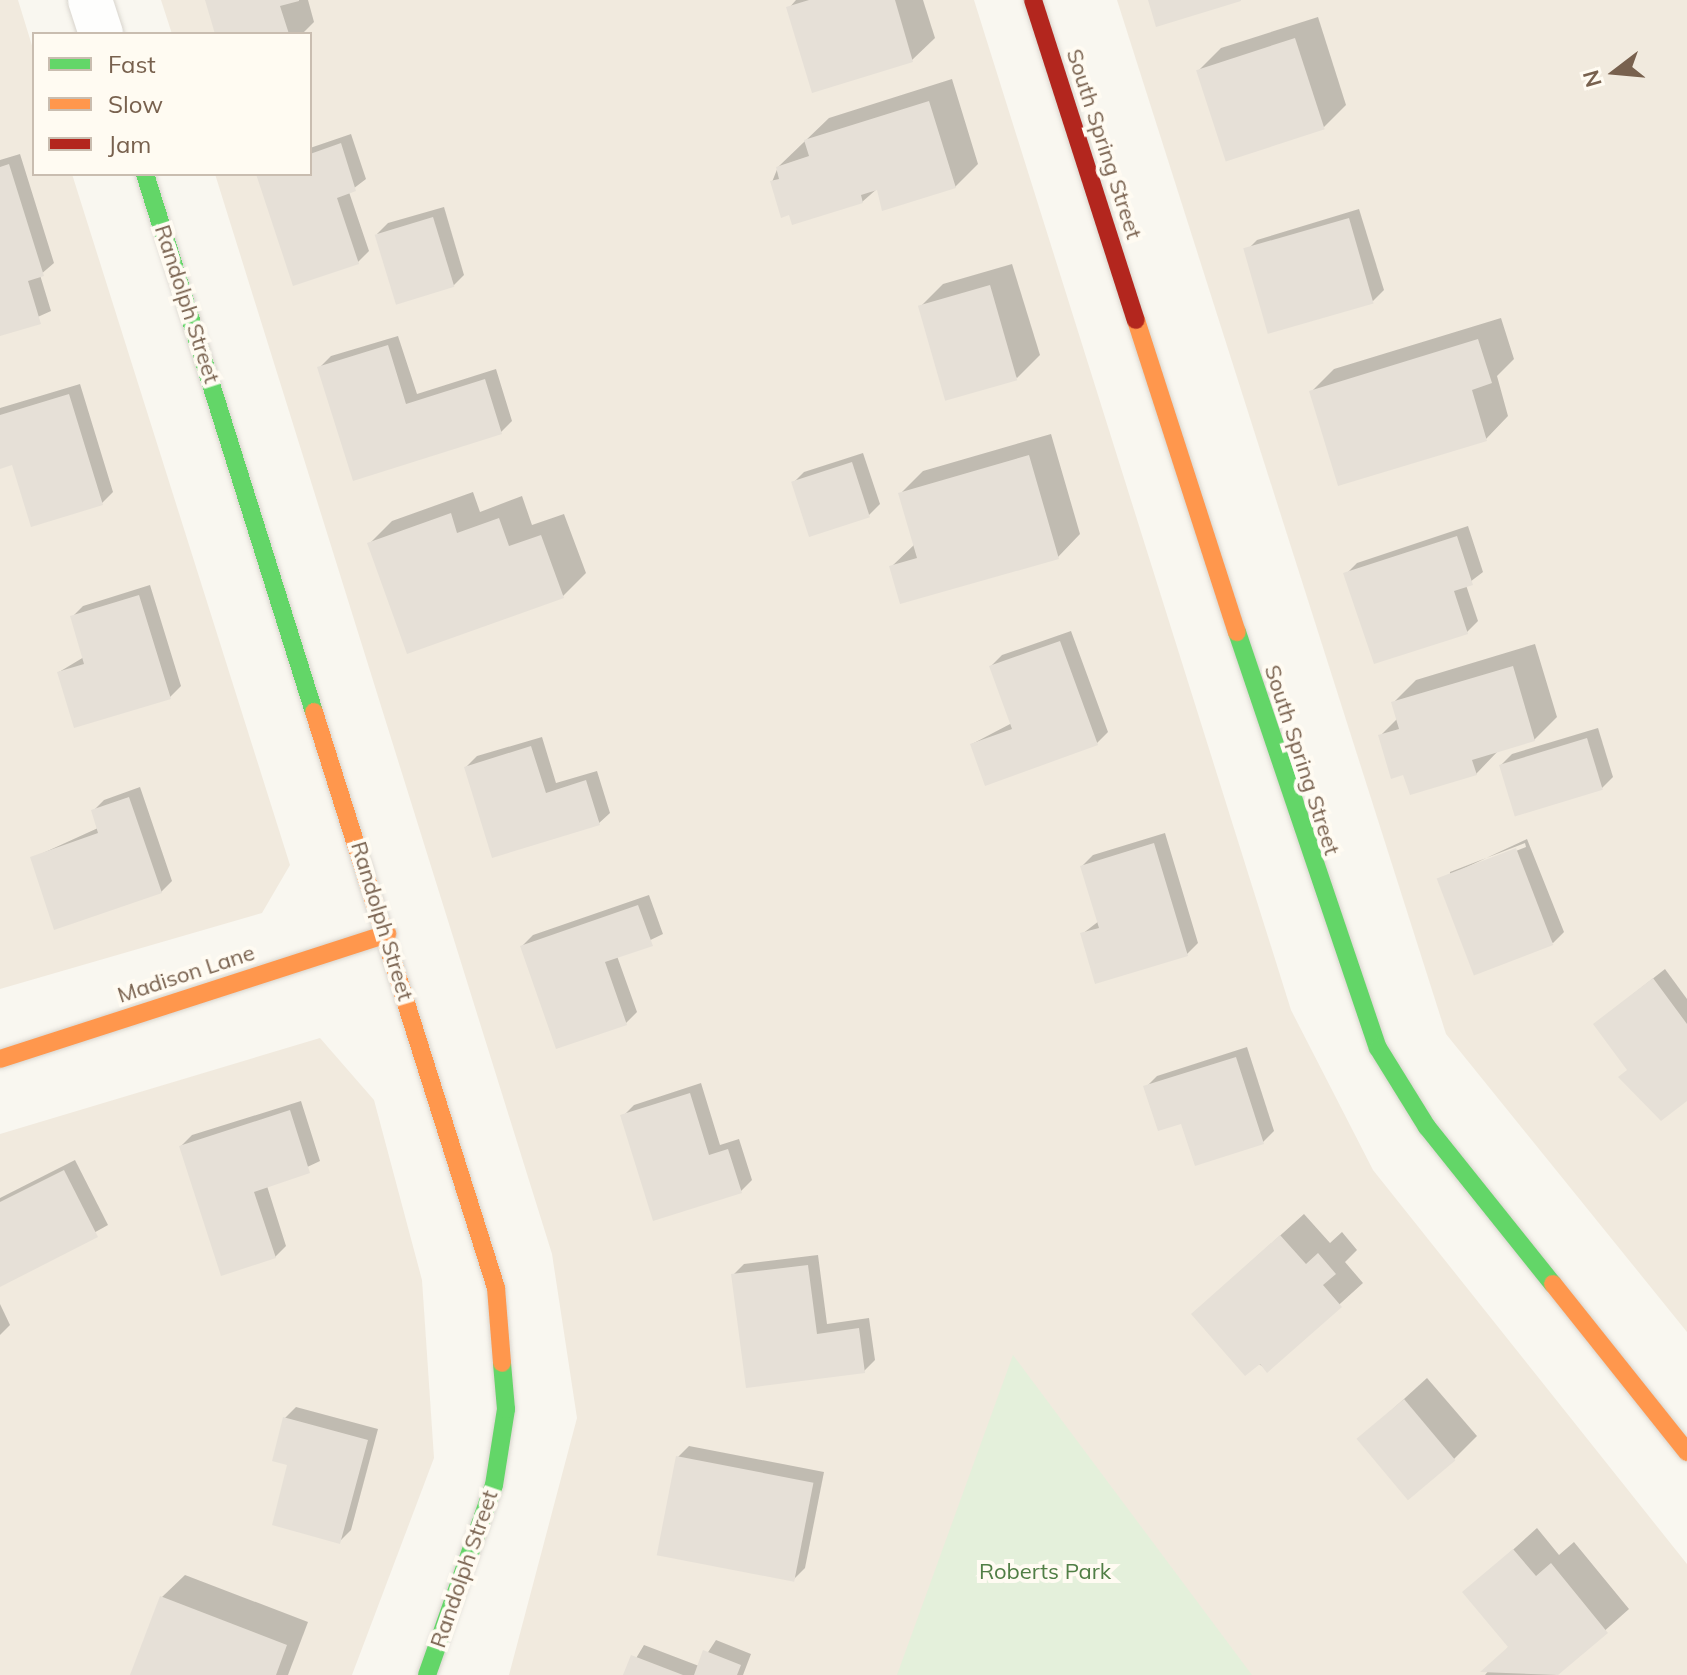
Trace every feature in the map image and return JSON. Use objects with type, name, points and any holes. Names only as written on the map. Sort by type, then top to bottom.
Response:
[{"type":"street","points":[[90,0],[100,32]]},
{"type":"street","name":"South Spring Street","points":[[1033,0],[1343,962],[1378,1048],[1427,1127],[1687,1452]]},
{"type":"street","name":"Randolph Street","points":[[146,176],[387,934],[504,1333],[506,1409],[494,1485],[427,1675]]},
{"type":"street","name":"Madison Lane","points":[[0,1059],[387,934]]},
{"type":"shaded area","points":[[0,0],[18,0],[32,46],[32,176],[73,176],[290,865],[262,913],[0,989]]},
{"type":"shaded area","points":[[161,0],[974,0],[1291,1010],[1373,1170],[1687,1564],[1687,1675],[509,1675],[577,1418],[552,1254],[216,176],[312,176],[312,32],[171,32]]},
{"type":"shaded area","points":[[1117,0],[1687,0],[1687,1332],[1446,1034]]},
{"type":"shaded area","points":[[320,1038],[374,1100],[422,1280],[434,1458],[352,1675],[0,1675],[0,1134]]},
{"type":"green space","name":"Roberts Park","points":[[1013,1355],[1252,1675],[897,1675]]},
{"type":"building","points":[[205,0],[299,0],[280,6],[288,32],[214,32]]},
{"type":"building","points":[[809,0],[895,0],[913,62],[812,93],[786,7]]},
{"type":"building","points":[[1148,0],[1241,0],[1241,1],[1156,27]]},
{"type":"building","points":[[1295,38],[1325,129],[1226,161],[1196,70]]},
{"type":"building","points":[[929,101],[956,188],[882,211],[877,190],[861,195],[863,203],[792,225],[789,215],[781,218],[770,181],[779,179],[776,167],[809,156],[804,140]]},
{"type":"building","points":[[341,143],[356,191],[337,198],[359,264],[293,286],[257,176],[312,176],[312,153]]},
{"type":"building","points":[[9,164],[44,276],[28,281],[41,324],[0,336],[0,167]]},
{"type":"building","points":[[433,217],[454,287],[396,305],[375,235]]},
{"type":"building","points":[[1349,218],[1374,304],[1268,334],[1243,248]]},
{"type":"building","points":[[990,285],[1017,380],[945,401],[918,306]]},
{"type":"building","points":[[1478,339],[1492,383],[1472,390],[1487,441],[1338,486],[1309,391]]},
{"type":"building","points":[[388,345],[406,404],[485,379],[502,434],[353,481],[317,367]]},
{"type":"building","points":[[69,394],[103,505],[31,527],[12,465],[0,469],[0,415]]},
{"type":"building","points":[[1029,455],[1059,559],[900,604],[889,566],[917,558],[898,493]]},
{"type":"building","points":[[852,462],[870,517],[809,537],[791,482]]},
{"type":"building","points":[[451,513],[457,533],[499,518],[509,546],[541,535],[564,598],[407,654],[367,543]]},
{"type":"building","points":[[1457,536],[1473,585],[1454,591],[1468,634],[1374,664],[1343,573]]},
{"type":"building","points":[[139,595],[171,699],[74,728],[57,672],[84,664],[70,616]]},
{"type":"building","points":[[1060,641],[1098,745],[985,786],[970,744],[1012,729],[989,666]]},
{"type":"building","points":[[1513,666],[1535,741],[1472,760],[1477,775],[1410,795],[1403,775],[1391,779],[1378,735],[1399,729],[1391,702]]},
{"type":"building","points":[[1587,738],[1603,790],[1515,817],[1499,765]]},
{"type":"building","points":[[531,746],[546,793],[586,780],[600,825],[492,858],[464,767]]},
{"type":"building","points":[[129,797],[162,893],[54,930],[30,857],[98,833],[91,810]]},
{"type":"building","points":[[1154,843],[1188,956],[1095,984],[1080,933],[1099,928],[1080,866]]},
{"type":"building","points":[[1516,848],[1553,945],[1474,976],[1437,878]]},
{"type":"building","points":[[638,905],[653,946],[605,962],[627,1025],[556,1049],[520,946]]},
{"type":"building","points":[[1653,978],[1687,1024],[1687,1101],[1661,1121],[1618,1077],[1627,1070],[1593,1024]]},
{"type":"building","points":[[1236,1057],[1264,1144],[1195,1166],[1181,1124],[1158,1131],[1143,1086]]},
{"type":"building","points":[[690,1093],[709,1155],[728,1149],[742,1193],[653,1221],[620,1115]]},
{"type":"building","points":[[290,1110],[310,1173],[254,1192],[276,1258],[221,1276],[179,1146]]},
{"type":"building","points":[[64,1170],[98,1237],[0,1287],[0,1202]]},
{"type":"building","points":[[1280,1235],[1306,1264],[1318,1253],[1336,1274],[1323,1285],[1342,1307],[1267,1373],[1260,1364],[1245,1376],[1191,1314]]},
{"type":"building","points":[[808,1265],[817,1334],[859,1328],[865,1373],[746,1388],[731,1274]]},
{"type":"building","points":[[1404,1399],[1455,1460],[1408,1500],[1357,1439]]},
{"type":"building","points":[[283,1417],[368,1440],[340,1544],[272,1525],[287,1465],[272,1461]]},
{"type":"building","points":[[676,1456],[813,1483],[794,1582],[657,1555]]},
{"type":"building","points":[[1513,1549],[1536,1576],[1551,1563],[1608,1633],[1558,1675],[1480,1672],[1508,1647],[1462,1592]]},
{"type":"building","points":[[160,1596],[287,1645],[276,1675],[130,1675]]},
{"type":"building","points":[[703,1650],[741,1665],[737,1675],[694,1675]]},
{"type":"building","points":[[631,1655],[683,1675],[623,1675]]},
{"type":"traffic: fast","points":[[146,176],[314,712]]},
{"type":"traffic: fast","points":[[1237,632],[1378,1048],[1427,1127],[1553,1284]]},
{"type":"traffic: fast","points":[[427,1675],[494,1485],[506,1409],[502,1363]]},
{"type":"traffic: slow","points":[[1136,320],[1237,632]]},
{"type":"traffic: slow","points":[[314,712],[496,1288],[502,1363]]},
{"type":"traffic: slow","points":[[0,1059],[387,934]]},
{"type":"traffic: slow","points":[[1553,1284],[1687,1452]]},
{"type":"traffic: jam","points":[[1033,0],[1136,320]]}]
